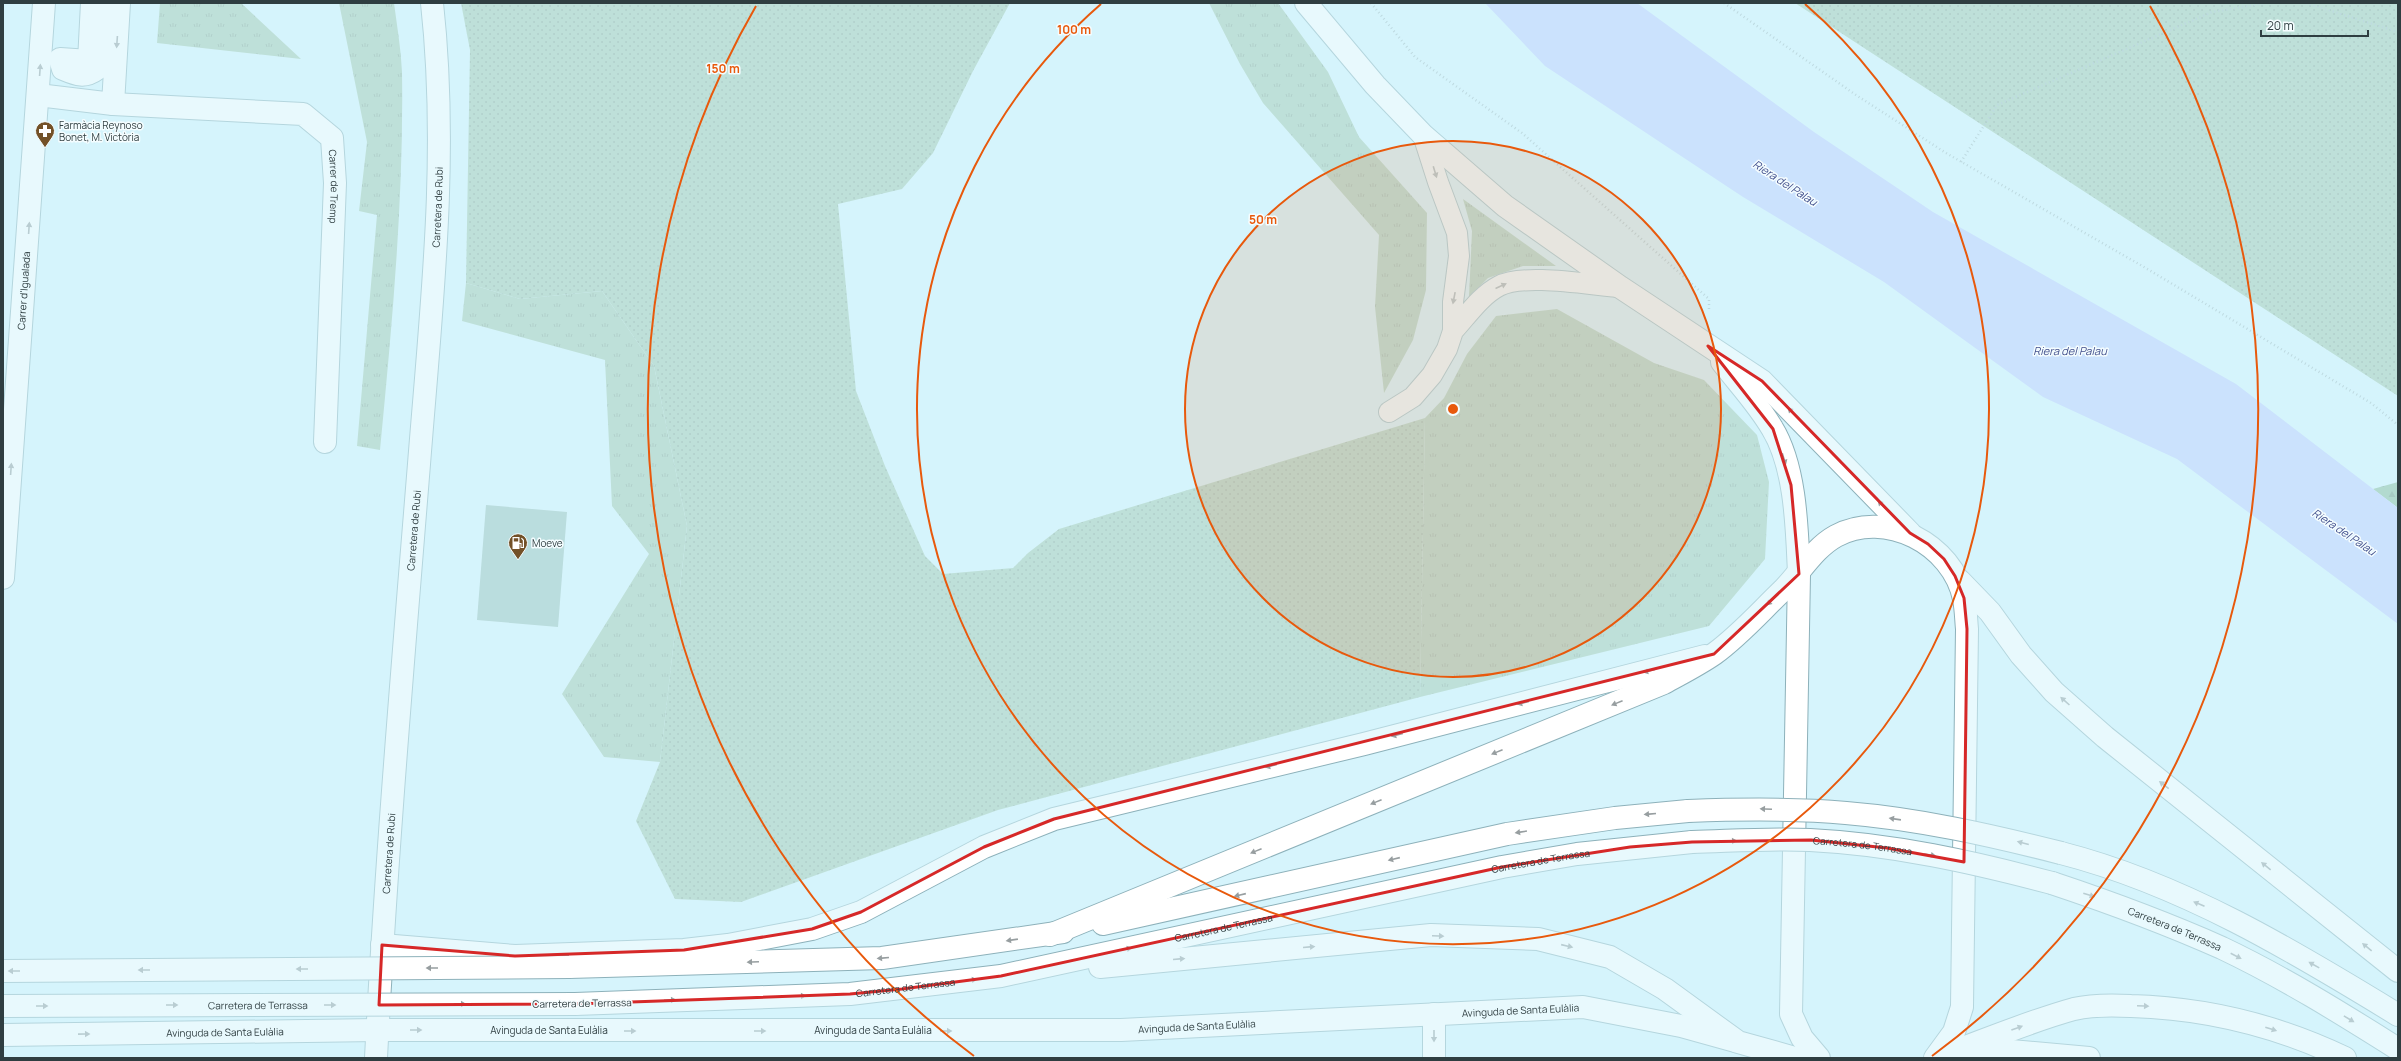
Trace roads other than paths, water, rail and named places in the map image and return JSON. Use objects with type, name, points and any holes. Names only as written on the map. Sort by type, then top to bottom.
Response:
[{"type":"main road","name":"Carrer d'Igualada","points":[[3,578],[44,3]]},
{"type":"main road","points":[[92,3],[89,61],[60,59],[63,69],[77,75],[88,75],[97,68],[102,3]]},
{"type":"main road","points":[[113,104],[120,3]]},
{"type":"main road","name":"Carretera de Rubi","points":[[376,1058],[382,945],[440,197],[439,88],[432,3]]},
{"type":"main road","points":[[1306,3],[1374,85],[1423,135],[1505,206],[1620,287],[1762,381],[1910,533],[1928,544],[1944,559],[1955,576],[1964,598],[1967,629],[1962,1007],[1954,1032],[1936,1058]]},
{"type":"main road","name":"Carrer de Tremp","points":[[38,95],[113,104],[303,114],[332,138],[335,183],[325,442]]},
{"type":"main road","points":[[1708,346],[1773,429],[1791,485],[1796,524],[1799,574],[1791,1014],[1802,1038],[1819,1058]]},
{"type":"main road","points":[[1050,935],[1664,683],[1714,654],[1799,574],[1826,543],[1848,531],[1882,528],[1910,533]]},
{"type":"main road","points":[[1955,576],[1990,612],[2021,655],[2054,692],[2104,737],[2398,971]]},
{"type":"main road","points":[[382,945],[515,956],[684,950],[728,945],[812,929],[861,912],[984,847],[1054,819],[1364,744],[1714,654]]},
{"type":"main road","points":[[3,971],[569,967],[882,958],[1050,935],[1160,913],[1507,834],[1607,818],[1688,811],[1757,809],[1854,814],[1944,826],[1996,836],[2085,859],[2158,886],[2221,914],[2348,984],[2398,1016]]},
{"type":"main road","name":"Carretera de Terrassa","points":[[3,1006],[575,1004],[850,994],[1001,976],[1502,867],[1577,854],[1692,842],[1811,840],[1887,848],[2002,870],[2052,883],[2143,914],[2222,949],[2280,978],[2398,1049]]},
{"type":"main road","points":[[1001,976],[1431,935],[1538,939],[1610,956],[1665,989],[1738,1042]]},
{"type":"main road","points":[[1936,1058],[2075,1009],[2112,1005],[2173,1007],[2256,1024],[2314,1043],[2345,1058]]},
{"type":"main road","name":"Avinguda de Santa Eulàlia","points":[[3,1035],[377,1030],[1121,1030],[1584,1007],[1680,1026],[1795,1058]]},
{"type":"main road","points":[[1434,1014],[1434,1058]]},
{"type":"main road","points":[[1967,1047],[2089,1058]]},
{"type":"lane","points":[[1389,412],[1413,397],[1432,375],[1447,349],[1453,331],[1453,302],[1460,256],[1457,233],[1423,135]]},
{"type":"lane","points":[[1453,331],[1487,294],[1499,286],[1519,279],[1620,287]]},
{"type":"water","name":"Riera del Palau","points":[[1485,3],[1637,3],[1814,132],[1933,212],[2236,384],[2398,508],[2398,624],[2177,459],[2043,397],[1884,282],[1743,197],[1545,66]]},
{"type":"place","name":"Farmàcia Reynoso Bonet, M. Victòria","points":[[45,148]]},
{"type":"place","name":"Moeve","points":[[518,560]]}]
